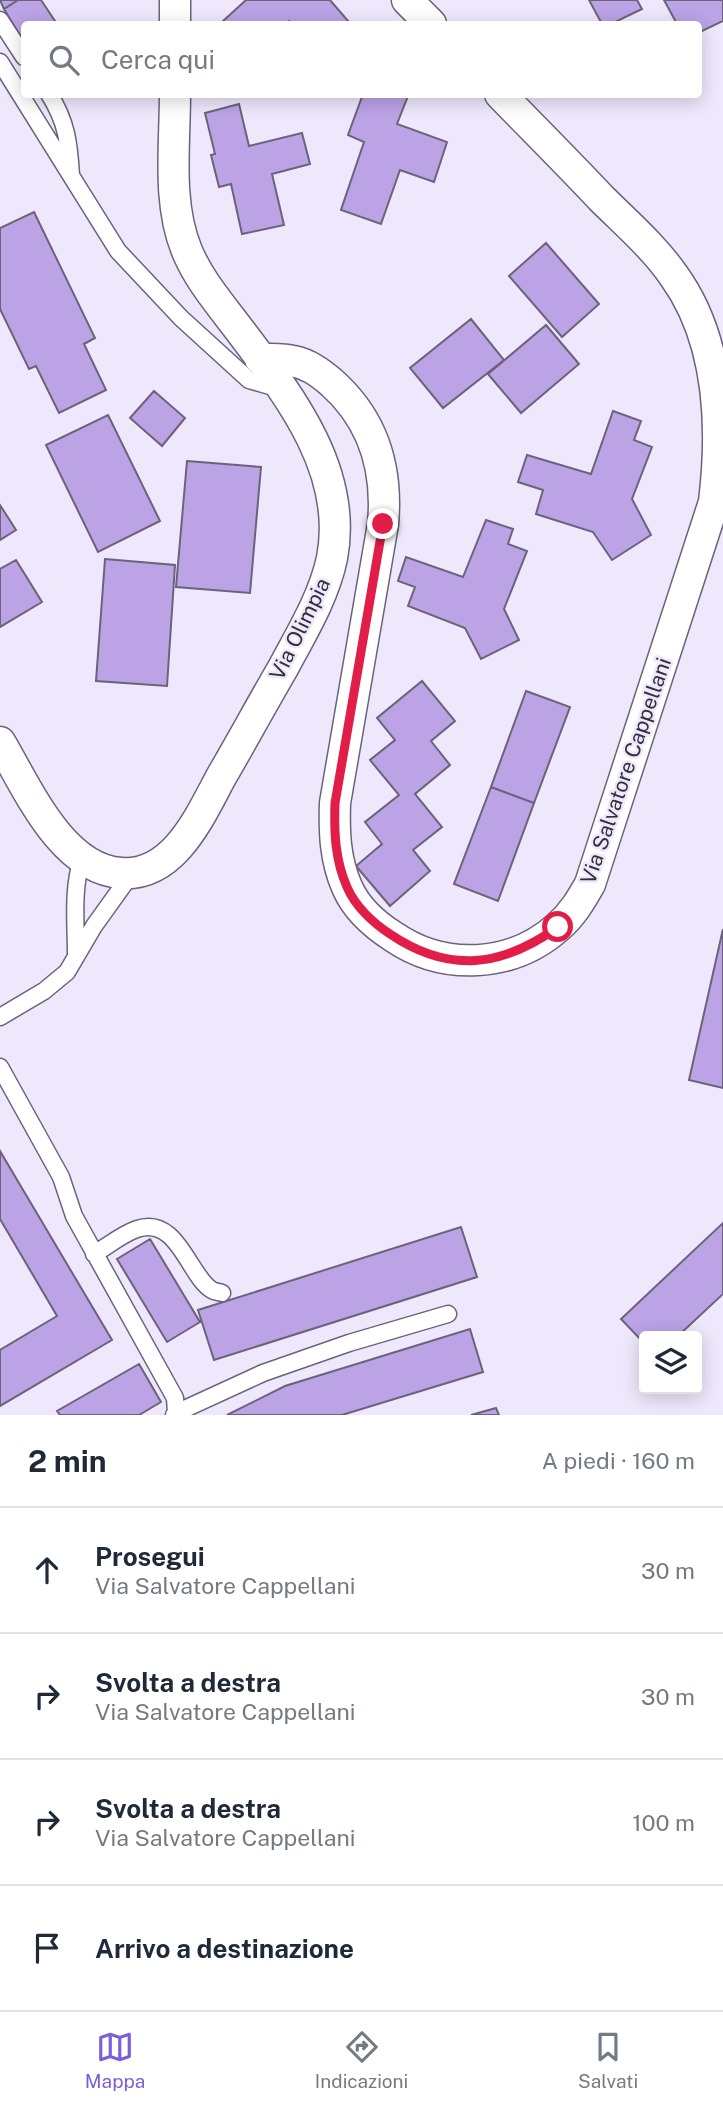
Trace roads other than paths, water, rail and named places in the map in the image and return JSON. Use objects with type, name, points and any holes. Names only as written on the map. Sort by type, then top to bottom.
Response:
[{"type":"street","points":[[175,0],[175,21]]},
{"type":"street","points":[[407,0],[428,21]]},
{"type":"street","name":"Via Olimpia","points":[[132,873],[143,872],[161,863],[194,827],[301,635],[332,559],[335,534],[333,501],[327,472],[317,446],[282,390],[215,299],[188,255],[181,236],[174,194],[175,98]]},
{"type":"street","name":"Via Salvatore Cappellani","points":[[260,359],[292,360],[315,369],[341,391],[359,412],[374,439],[382,468],[385,498],[383,524],[335,803],[334,834],[339,864],[348,889],[363,911],[380,928],[423,953],[445,960],[467,962],[492,959],[517,951],[540,940],[558,927],[577,906],[590,884],[710,515],[719,477],[721,449],[716,382],[709,346],[686,295],[655,252],[504,98]]},
{"type":"street","points":[[0,742],[51,827],[66,846],[82,859],[102,869],[132,873]]},
{"type":"lane","points":[[0,19],[21,52]]},
{"type":"lane","points":[[0,62],[21,96]]},
{"type":"lane","points":[[22,98],[118,251],[181,318],[249,380],[282,390]]},
{"type":"lane","points":[[52,98],[64,123],[72,178]]},
{"type":"lane","points":[[76,955],[75,898],[82,859]]},
{"type":"lane","points":[[0,1017],[44,991],[67,972],[107,906],[132,873]]},
{"type":"lane","points":[[0,1067],[61,1177],[74,1216],[94,1254],[175,1398],[175,1414],[264,1373],[349,1343],[448,1314]]},
{"type":"lane","points":[[94,1254],[135,1229],[149,1226],[174,1240],[201,1279],[211,1290],[222,1293]]}]
